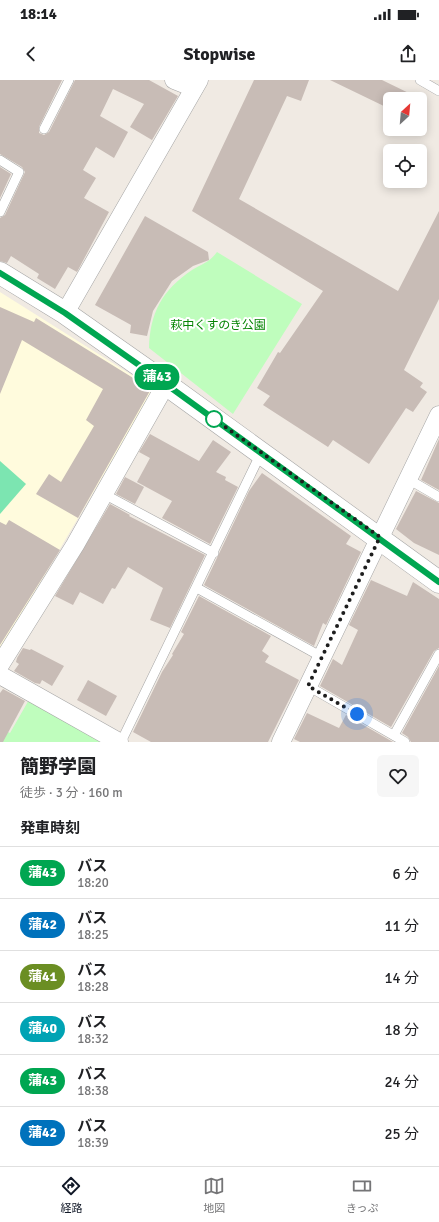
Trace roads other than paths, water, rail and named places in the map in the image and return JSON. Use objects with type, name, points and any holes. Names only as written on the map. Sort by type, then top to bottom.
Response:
[{"type":"street","points":[[65,313],[197,84],[174,80]]},
{"type":"street","points":[[0,273],[65,313],[166,384],[380,537],[439,582]]},
{"type":"street","points":[[0,665],[75,545],[166,384]]},
{"type":"street","points":[[281,742],[439,415]]},
{"type":"street","points":[[0,675],[114,741]]},
{"type":"lane","points":[[44,129],[69,80]]},
{"type":"lane","points":[[420,80],[439,91]]},
{"type":"lane","points":[[0,160],[19,172],[0,212]]},
{"type":"lane","points":[[114,741],[197,588],[262,453]]},
{"type":"lane","points":[[408,479],[439,497]]},
{"type":"lane","points":[[104,494],[214,553]]},
{"type":"lane","points":[[197,588],[322,657]]},
{"type":"lane","points":[[394,735],[439,654]]},
{"type":"lane","points":[[308,686],[405,742]]},
{"type":"park label","name":"萩中くすのき公園","points":[[218,325]]}]
